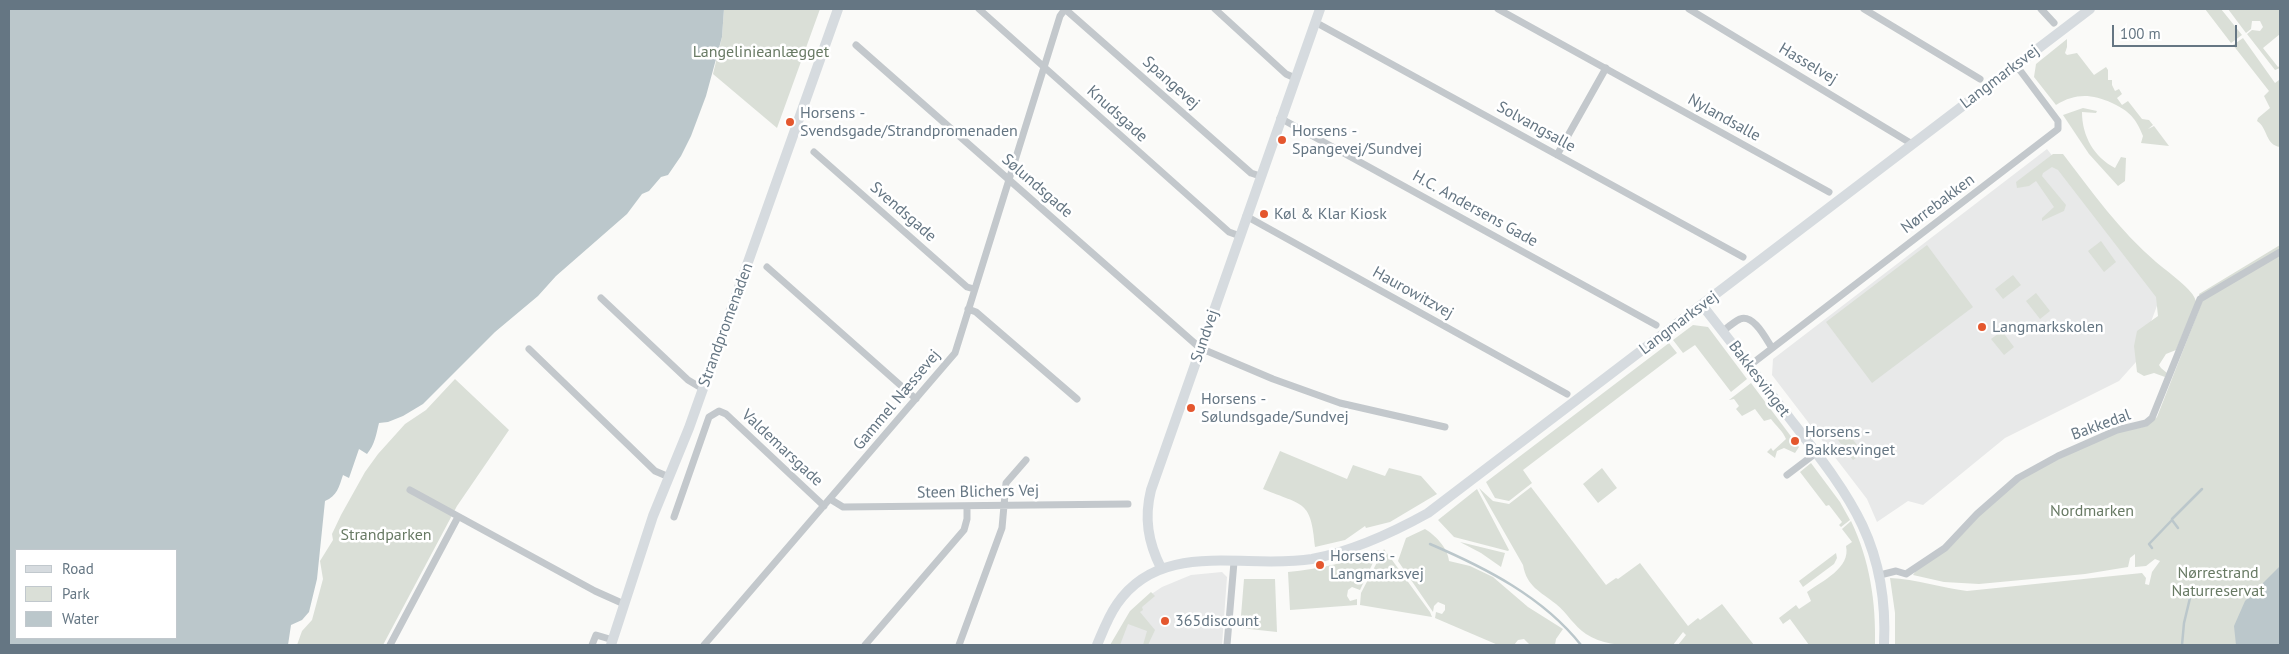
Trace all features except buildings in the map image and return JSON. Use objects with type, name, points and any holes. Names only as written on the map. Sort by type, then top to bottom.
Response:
[{"type":"street","name":"Strandpromenaden","points":[[592,645],[596,636],[612,643],[654,516],[703,389],[838,9]]},
{"type":"street","name":"Knudsgade","points":[[979,9],[1229,232],[1240,236]]},
{"type":"street","name":"Gammel Næssevej","points":[[704,645],[955,352],[1060,16],[1065,9]]},
{"type":"street","name":"Spangevej","points":[[1065,9],[1251,172],[1260,176]]},
{"type":"street","points":[[1215,9],[1286,74],[1295,78]]},
{"type":"street","name":"Sundvej","points":[[1161,568],[1154,554],[1148,532],[1146,516],[1148,500],[1280,118],[1320,9]]},
{"type":"street","name":"Nylandsalle","points":[[1498,9],[1829,192]]},
{"type":"street","name":"Hasselvej","points":[[1689,9],[1912,144]]},
{"type":"street","points":[[1864,9],[1980,79]]},
{"type":"street","points":[[2041,9],[2054,23]]},
{"type":"street","name":"Langmarksvej","points":[[1161,568],[1181,562],[1203,560],[1280,562],[1312,558],[1346,550],[1404,527],[1454,494],[2090,9]]},
{"type":"street","name":"Solvangsalle","points":[[1315,22],[1743,257]]},
{"type":"street","name":"Sølundsgade","points":[[856,45],[1200,348],[1273,379],[1340,403],[1445,427]]},
{"type":"street","name":"Nørrebakken","points":[[1749,366],[2056,131],[2058,121],[2016,65]]},
{"type":"street","points":[[1557,155],[1606,68]]},
{"type":"street","name":"H.C. Andersens Gade","points":[[1280,118],[1656,325]]},
{"type":"street","name":"Svendsgade","points":[[814,152],[967,287],[974,289]]},
{"type":"street","name":"Haurowitzvej","points":[[1246,216],[1566,394]]},
{"type":"street","name":"Bakkedal","points":[[1880,575],[1896,571],[1906,574],[1945,548],[1977,514],[2018,478],[2042,463],[2117,430],[2146,423],[2152,418],[2200,299],[2280,252]]},
{"type":"street","points":[[767,267],[916,399]]},
{"type":"street","points":[[601,298],[688,380],[703,389]]},
{"type":"street","name":"Bakkesvinget","points":[[1702,305],[1841,486],[1860,519],[1880,575],[1885,623],[1884,645]]},
{"type":"street","points":[[968,309],[976,312],[1077,399]]},
{"type":"street","points":[[1723,331],[1743,318],[1751,320],[1772,348]]},
{"type":"street","points":[[529,349],[655,471],[669,477]]},
{"type":"street","name":"Valdemarsgade","points":[[674,517],[709,417],[719,411],[726,414],[824,506]]},
{"type":"street","points":[[1787,475],[1816,453]]},
{"type":"street","points":[[959,645],[1002,528],[1006,483],[1026,460]]},
{"type":"street","points":[[410,490],[624,604]]},
{"type":"street","name":"Steen Blichers Vej","points":[[830,499],[843,507],[1128,504]]},
{"type":"street","points":[[864,645],[964,530],[968,519],[967,506]]},
{"type":"street","points":[[390,645],[458,517]]},
{"type":"street","points":[[1227,645],[1234,562]]},
{"type":"street","points":[[1097,645],[1112,611],[1125,594],[1146,576],[1161,568]]},
{"type":"shaded area","name":"Langmarkskolen","points":[[2047,149],[2161,295],[2136,362],[2119,381],[2005,438],[1923,505],[1908,501],[1877,522],[1867,499],[1772,375],[1773,359]]},
{"type":"shaded area","points":[[1222,572],[1227,577],[1222,645],[1111,645],[1150,595],[1162,587],[1191,575]]},
{"type":"green space","name":"Langelinieanlægget","points":[[724,9],[820,9],[777,128],[713,74],[722,37]]},
{"type":"green space","points":[[2205,9],[2221,9],[2242,35],[2231,43]]},
{"type":"green space","points":[[2228,9],[2280,9],[2280,34],[2263,48],[2280,68],[2275,70],[2247,34],[2252,30],[2260,31],[2263,27],[2260,21],[2252,21],[2251,29],[2246,33]]},
{"type":"green space","points":[[2243,38],[2275,83],[2279,80],[2280,82],[2280,147],[2275,146],[2269,140],[2261,124],[2257,121],[2270,108],[2264,96],[2269,91],[2233,45]]},
{"type":"green space","points":[[2067,39],[2065,53],[2067,55],[2077,53],[2094,75],[2106,67],[2108,70],[2108,80],[2112,80],[2115,91],[2119,89],[2122,94],[2117,98],[2122,105],[2128,101],[2142,119],[2149,120],[2153,125],[2148,129],[2154,126],[2169,146],[2141,143],[2143,136],[2138,124],[2127,112],[2104,100],[2084,96],[2070,98],[2056,105],[2034,77],[2036,64]]},
{"type":"green space","points":[[2083,108],[2097,111],[2096,113],[2082,112],[2084,129],[2095,152],[2115,168],[2121,157],[2126,158],[2125,181],[2118,186],[2089,154],[2063,115]]},
{"type":"green space","points":[[2053,154],[2063,154],[2107,211],[2130,237],[2156,262],[2186,286],[2194,297],[2196,302],[2176,350],[2166,354],[2159,365],[2167,373],[2165,377],[2154,373],[2144,376],[2137,372],[2134,346],[2137,331],[2158,316],[2156,297],[2058,170],[2052,167],[2043,173],[2042,176],[2066,205],[2064,211],[2042,221],[2042,218],[2054,207],[2036,181],[2029,186],[2017,188],[2016,182]]},
{"type":"green space","points":[[2101,241],[2116,262],[2104,272],[2088,251]]},
{"type":"green space","points":[[1927,245],[1973,307],[1872,383],[1826,322]]},
{"type":"green space","points":[[2280,245],[2280,645],[1895,645],[1895,613],[1890,578],[1967,591],[2142,573],[2146,578],[2145,584],[2149,585],[2152,572],[2160,561],[2155,559],[2146,566],[2135,567],[2135,554],[2130,558],[2128,567],[2085,574],[1979,584],[1944,582],[1913,575],[1917,569],[1949,548],[1983,512],[2017,482],[2039,468],[2118,432],[2147,426],[2157,417],[2202,302],[2199,294]]},
{"type":"green space","points":[[2013,275],[2021,285],[2003,299],[1995,289]]},
{"type":"green space","points":[[2036,293],[2050,311],[2040,319],[2026,301]]},
{"type":"green space","points":[[1693,325],[1708,327],[1747,379],[1731,392],[1695,345],[1683,353],[1673,340]]},
{"type":"green space","points":[[2002,331],[2014,347],[2004,355],[1991,339]]},
{"type":"green space","points":[[1669,343],[1677,353],[1523,470],[1532,483],[1509,501],[1495,498],[1486,482]]},
{"type":"green space","name":"Strandparken","points":[[455,379],[509,430],[457,506],[383,645],[297,645],[302,631],[312,620],[323,579],[320,561],[333,540],[332,534],[365,472],[378,454],[405,424],[426,410]]},
{"type":"green space","points":[[1751,383],[1799,447],[1795,453],[1784,448],[1777,451],[1775,458],[1767,452],[1771,448],[1773,451],[1786,439],[1783,433],[1771,419],[1764,421],[1755,409],[1742,416],[1736,409],[1739,406],[1734,399],[1729,400]]},
{"type":"green space","points":[[1848,433],[1863,453],[1853,460],[1838,440]]},
{"type":"green space","points":[[1280,451],[1347,479],[1353,465],[1385,476],[1389,468],[1421,476],[1437,494],[1390,522],[1366,528],[1365,526],[1345,540],[1315,547],[1308,512],[1296,502],[1263,489]]},
{"type":"green space","points":[[1811,463],[1840,502],[1850,520],[1841,527],[1839,525],[1842,522],[1829,505],[1826,506],[1800,472]]},
{"type":"green space","points":[[1602,468],[1617,488],[1598,503],[1583,484]]},
{"type":"green space","points":[[1531,487],[1606,585],[1640,563],[1688,626],[1722,604],[1754,645],[1678,645],[1686,635],[1683,632],[1673,645],[1628,646],[1595,639],[1586,634],[1556,604],[1531,584],[1523,565],[1479,488],[1493,501],[1509,504]]},
{"type":"green space","points":[[1477,489],[1508,551],[1454,537],[1438,520]]},
{"type":"green space","points":[[1851,521],[1863,551],[1873,597],[1875,645],[1809,645],[1790,619],[1783,624],[1779,618],[1796,605],[1799,609],[1811,601],[1807,592],[1840,567],[1846,554],[1846,546],[1852,542],[1842,529]]},
{"type":"green space","points":[[1425,529],[1440,542],[1446,551],[1449,561],[1470,566],[1493,577],[1528,607],[1563,629],[1556,639],[1555,645],[1530,645],[1524,639],[1518,640],[1514,645],[1498,645],[1435,618],[1436,612],[1442,614],[1445,610],[1445,605],[1438,602],[1434,606],[1433,612],[1398,561],[1406,538]]},
{"type":"green space","points":[[1460,542],[1505,553],[1501,567],[1481,553]]},
{"type":"green space","points":[[1384,549],[1432,617],[1360,605],[1361,593]]},
{"type":"green space","points":[[1379,550],[1360,590],[1352,587],[1348,590],[1347,596],[1350,601],[1357,599],[1357,605],[1290,610],[1288,572],[1334,564]]},
{"type":"green space","points":[[1836,553],[1837,558],[1834,564],[1803,587],[1799,581]]},
{"type":"green space","points":[[1244,579],[1275,579],[1277,632],[1240,628]]},
{"type":"green space","points":[[1151,592],[1155,596],[1142,607],[1143,610],[1140,612],[1155,630],[1148,645],[1143,645],[1147,631],[1128,624],[1120,645],[1110,645],[1130,611]]},
{"type":"water","points":[[9,9],[724,9],[722,37],[706,96],[691,136],[681,156],[668,175],[661,177],[649,191],[642,194],[627,214],[556,276],[538,296],[495,332],[423,404],[403,416],[388,422],[379,423],[374,443],[367,454],[359,449],[349,478],[343,475],[335,494],[325,501],[317,579],[309,612],[302,620],[291,625],[288,645],[9,645]]},
{"type":"water","points":[[2280,566],[2280,645],[2236,645],[2234,626],[2245,601]]},
{"type":"waterway","points":[[2172,519],[2202,489]]},
{"type":"waterway","points":[[2152,548],[2149,544],[2172,520],[2178,528]]},
{"type":"waterway","points":[[1430,544],[1472,563],[1531,598],[1549,612],[1581,645]]},
{"type":"waterway","points":[[2182,645],[2184,623],[2190,598]]},
{"type":"place","name":"Horsens - Svendsgade/Strandpromenaden","points":[[790,122]]},
{"type":"place","name":"Horsens - Spangevej/Sundvej","points":[[1282,140]]},
{"type":"place","name":"Køl & Klar Kiosk","points":[[1264,214]]},
{"type":"place","name":"Langmarkskolen","points":[[1982,327]]},
{"type":"place","name":"Horsens - Sølundsgade/Sundvej","points":[[1191,408]]},
{"type":"place","name":"Horsens - Bakkesvinget","points":[[1795,441]]},
{"type":"place","name":"Horsens - Langmarksvej","points":[[1320,565]]},
{"type":"place","name":"365discount","points":[[1165,621]]},
{"type":"park label","name":"Nordmarken","points":[[2092,511]]},
{"type":"park label","name":"Nørrestrand Naturreservat","points":[[2218,582]]}]
